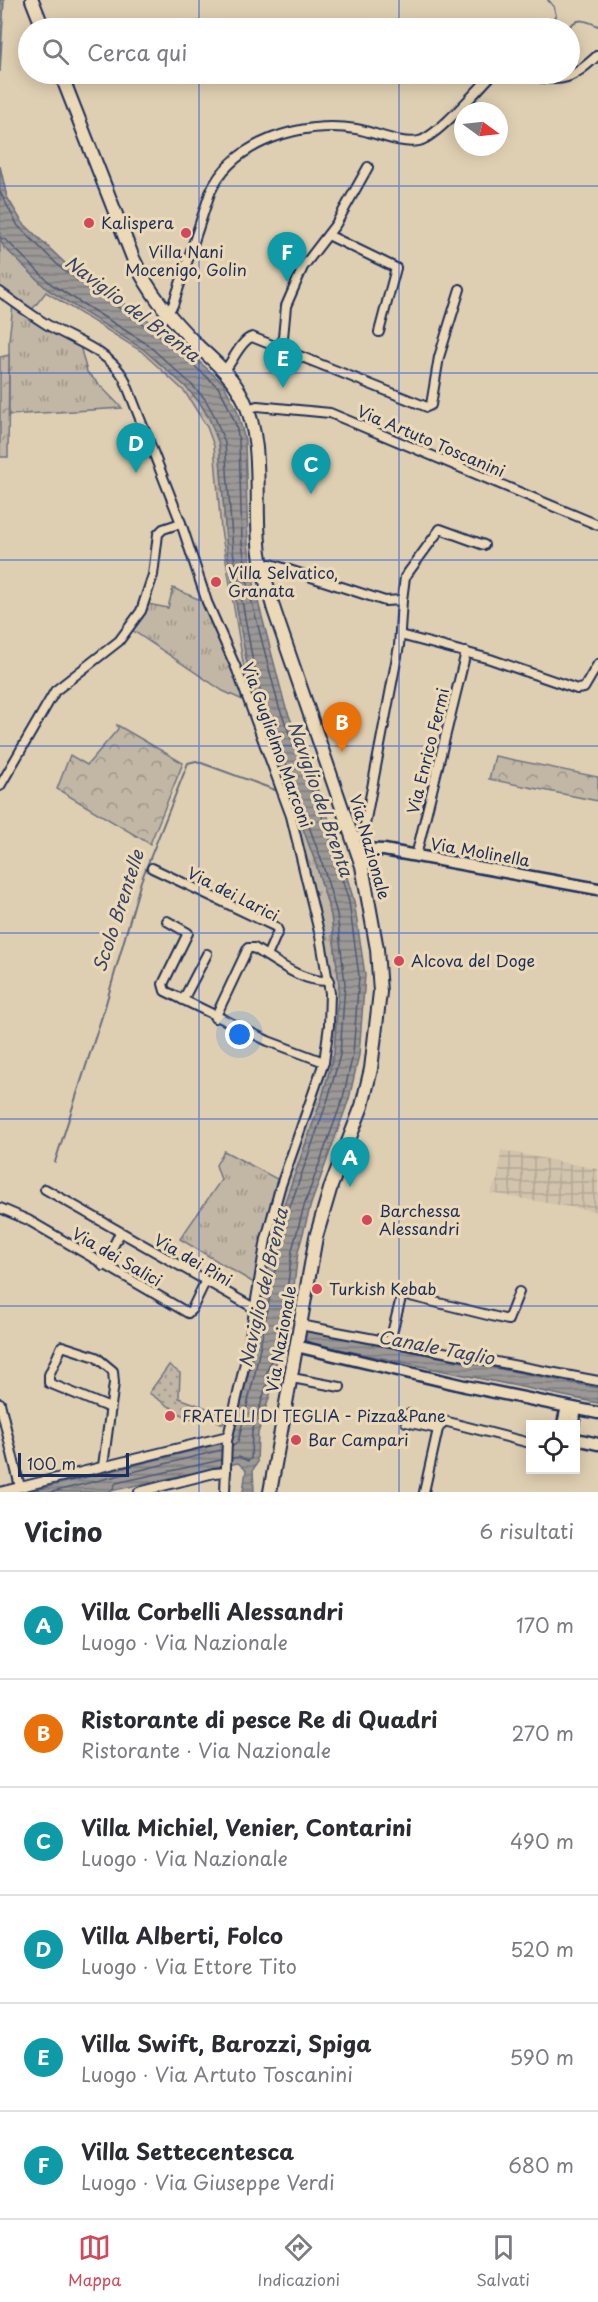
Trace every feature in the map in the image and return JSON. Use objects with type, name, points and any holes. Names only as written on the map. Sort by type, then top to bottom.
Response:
[{"type":"main road","points":[[32,0],[39,18]]},
{"type":"main road","name":"Via Nazionale","points":[[65,84],[147,288],[167,313],[225,370],[248,409],[256,456],[259,545],[263,565],[274,610],[359,843],[377,949],[380,992],[376,1033],[362,1106],[320,1223],[270,1492]]},
{"type":"main road","name":"Via Molinella","points":[[359,843],[416,856],[598,889]]},
{"type":"main road","points":[[296,1344],[598,1413]]},
{"type":"main road","points":[[565,1420],[571,1408]]},
{"type":"main road","points":[[571,1408],[572,1420]]},
{"type":"main road","points":[[580,1440],[598,1444]]},
{"type":"street","points":[[580,70],[598,55]]},
{"type":"street","points":[[167,313],[173,305],[213,185],[230,164],[268,141],[304,129],[355,129],[408,141],[425,139],[483,84]]},
{"type":"street","points":[[282,348],[286,306],[311,254],[328,235],[368,167]]},
{"type":"street","points":[[328,235],[396,268],[379,332]]},
{"type":"street","points":[[225,370],[248,337],[282,348],[427,407],[431,405],[438,357],[460,289]]},
{"type":"street","name":"Via Guglielmo Marconi","points":[[0,292],[45,323],[116,365],[135,400],[207,602],[237,670],[291,816],[329,981],[329,1025],[324,1062],[273,1214],[227,1438],[225,1492]]},
{"type":"street","name":"Via Artuto Toscanini","points":[[248,409],[257,406],[330,413],[598,525]]},
{"type":"street","points":[[0,786],[56,691],[119,641],[135,620],[149,593],[158,534],[163,529],[180,523]]},
{"type":"street","points":[[359,843],[400,635],[405,577],[440,529],[484,545]]},
{"type":"street","points":[[263,565],[271,564],[385,601],[402,600]]},
{"type":"street","points":[[400,635],[466,652],[577,689],[584,688],[598,664]]},
{"type":"street","name":"Via Enrico Fermi","points":[[416,856],[466,652]]},
{"type":"street","name":"Via dei Larici","points":[[152,868],[276,927],[279,932],[267,956]]},
{"type":"street","points":[[167,921],[188,933],[162,988],[215,1018],[324,1062]]},
{"type":"street","points":[[215,1018],[246,951],[251,948],[308,978],[329,981]]},
{"type":"street","points":[[183,1000],[207,954]]},
{"type":"street","name":"Via dei Pini","points":[[45,1190],[204,1282],[254,1308]]},
{"type":"street","name":"Via dei Salici","points":[[0,1208],[28,1220],[103,1266],[188,1313],[192,1310],[204,1282]]},
{"type":"street","points":[[103,1266],[120,1233]]},
{"type":"street","points":[[390,1341],[402,1294],[508,1320],[519,1292]]},
{"type":"street","points":[[300,1326],[598,1381]]},
{"type":"street","points":[[103,1466],[114,1383],[110,1367],[96,1357],[62,1346],[49,1375],[49,1383],[110,1408]]},
{"type":"street","points":[[292,1378],[340,1388]]},
{"type":"street","points":[[0,1402],[20,1487]]},
{"type":"street","points":[[408,1414],[406,1422],[438,1429]]},
{"type":"street","points":[[424,1492],[438,1429],[442,1422],[446,1421],[526,1442]]},
{"type":"street","points":[[0,1492],[227,1438]]},
{"type":"street","points":[[139,1492],[226,1469]]},
{"type":"shaded area","points":[[501,1150],[598,1169],[598,1212],[490,1193],[498,1178]]},
{"type":"green space","points":[[0,240],[47,289],[143,349],[185,386],[209,418],[219,443],[227,552],[256,700],[315,861],[331,915],[339,984],[334,1054],[322,1098],[278,1222],[249,1371],[234,1429],[276,1211],[315,1102],[328,1057],[333,994],[331,971],[295,815],[252,696],[243,662],[221,530],[214,446],[207,427],[185,392],[141,351],[46,292],[31,311],[0,288]]},
{"type":"green space","points":[[13,305],[80,346],[87,372],[122,408],[9,415],[9,340]]},
{"type":"green space","points":[[9,355],[8,457],[0,457],[0,357]]},
{"type":"green space","points":[[173,588],[205,602],[245,701],[223,691],[132,630],[148,604],[168,608]]},
{"type":"green space","points":[[117,725],[183,763],[150,844],[57,789],[70,755],[87,765],[118,729]]},
{"type":"green space","points":[[495,756],[598,777],[598,801],[489,779]]},
{"type":"green space","points":[[224,1151],[279,1180],[268,1215],[254,1283],[180,1239],[221,1180],[216,1165]]},
{"type":"green space","points":[[169,1365],[180,1373],[179,1398],[209,1409],[226,1420],[223,1424],[210,1417],[188,1419],[149,1393]]},
{"type":"water","points":[[0,0],[4,0],[0,72]]},
{"type":"water","name":"Naviglio del Brenta","points":[[0,166],[7,197],[22,222],[67,265],[167,333],[223,383],[237,410],[245,440],[248,543],[255,590],[285,705],[333,830],[354,901],[365,975],[359,1055],[349,1099],[311,1204],[298,1252],[287,1346],[277,1360],[272,1378],[275,1379],[258,1433],[257,1463],[253,1470],[254,1492],[243,1492],[246,1470],[238,1463],[106,1492],[28,1492],[232,1441],[249,1371],[278,1222],[322,1098],[334,1054],[339,984],[331,915],[315,861],[256,700],[247,663],[227,552],[219,444],[209,418],[185,386],[143,349],[47,289],[4,247],[0,240]]},
{"type":"water","points":[[307,1331],[598,1388],[598,1403],[310,1343],[305,1340]]},
{"type":"waterway","points":[[548,0],[554,7],[556,16],[554,18]]},
{"type":"waterway","points":[[580,21],[598,26]]},
{"type":"waterway","name":"Scolo Brentelle","points":[[55,1162],[105,1007],[141,881],[188,763],[196,761],[278,791]]},
{"type":"place","name":"Kalispera","points":[[89,223]]},
{"type":"place","name":"Villa Nani Mocenigo, Golin","points":[[186,233]]},
{"type":"place","name":"Villa Settecentesca","points":[[287,282]]},
{"type":"place","name":"Villa Swift, Barozzi, Spiga","points":[[283,388]]},
{"type":"place","name":"Villa Alberti, Folco","points":[[136,473]]},
{"type":"place","name":"Villa Michiel, Venier, Contarini","points":[[311,494]]},
{"type":"place","name":"Villa Selvatico, Granata","points":[[216,582]]},
{"type":"place","name":"Ristorante di pesce Re di Quadri","points":[[342,752]]},
{"type":"place","name":"Alcova del Doge","points":[[399,961]]},
{"type":"place","name":"Villa Corbelli Alessandri","points":[[350,1187]]},
{"type":"place","name":"Barchessa Alessandri","points":[[367,1220]]},
{"type":"place","name":"Turkish Kebab","points":[[317,1289]]},
{"type":"place","name":"FRATELLI DI TEGLIA - Pizza&Pane","points":[[170,1416]]},
{"type":"place","name":"Bar Campari","points":[[296,1440]]},
{"type":"water label","name":"Canale Taglio","points":[[436,1348]]}]
